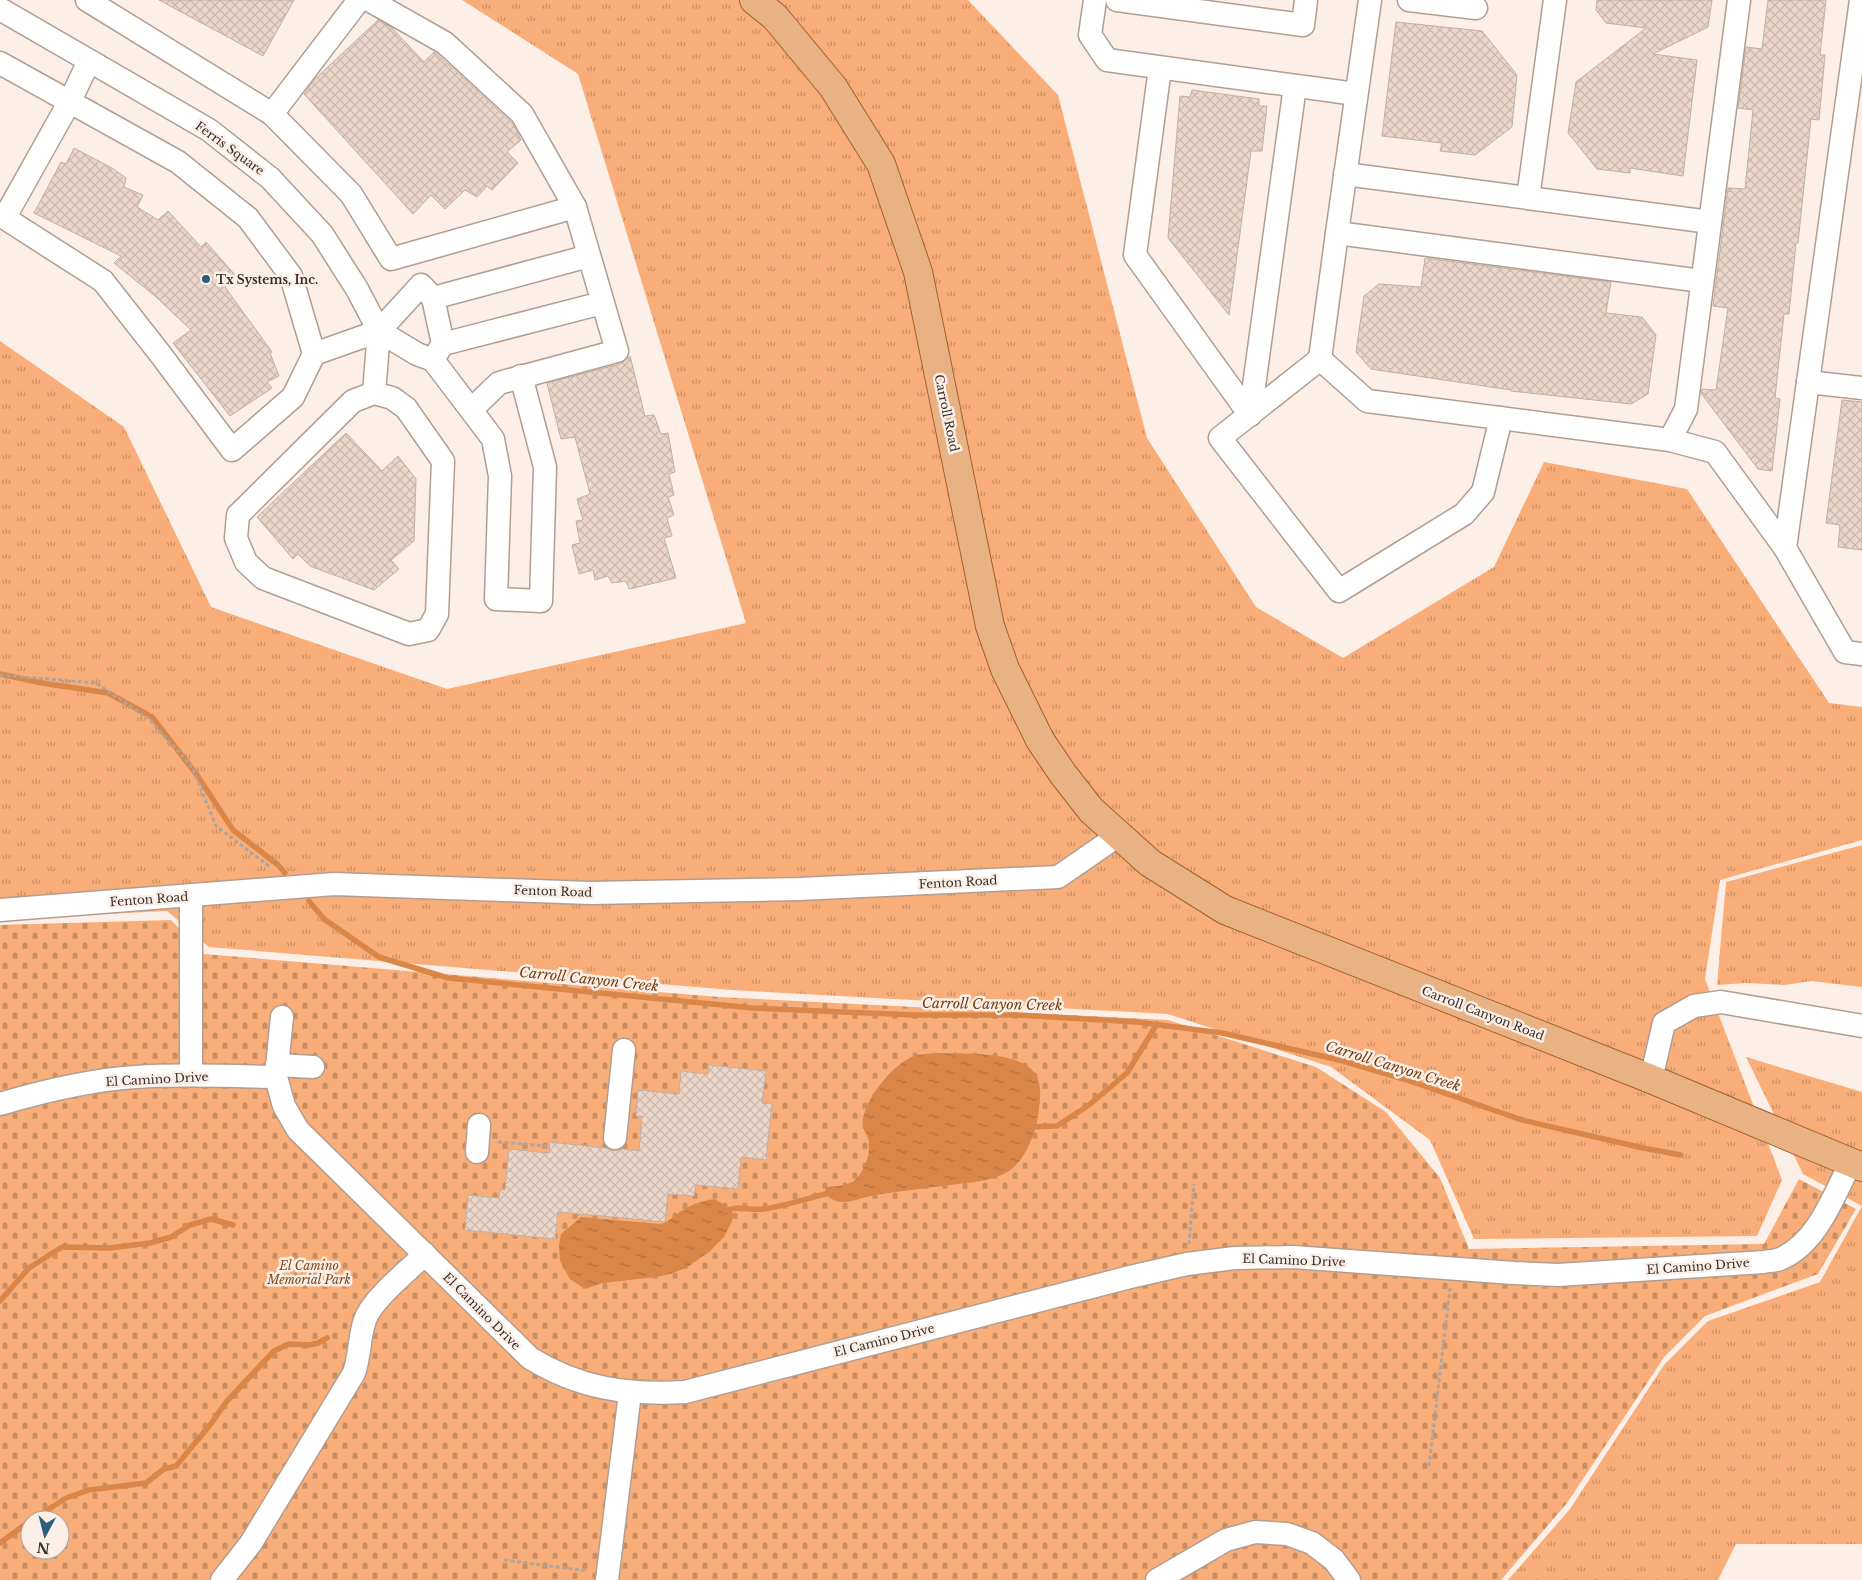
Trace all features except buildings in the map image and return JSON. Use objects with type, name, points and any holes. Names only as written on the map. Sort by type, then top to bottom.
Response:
[{"type":"main road","name":"Carroll Road","points":[[754,0],[775,16],[833,87],[881,164],[918,272],[990,626],[1005,669],[1040,740],[1091,810],[1109,842]]},
{"type":"main road","name":"Carroll Canyon Road","points":[[1109,842],[1150,864],[1225,910],[1651,1079],[1857,1164]]},
{"type":"street","points":[[87,0],[272,114],[351,194],[391,259],[576,206]]},
{"type":"street","points":[[272,114],[359,0]]},
{"type":"street","points":[[369,0],[445,43],[522,114],[576,206],[617,351],[499,383],[472,409]]},
{"type":"street","points":[[1117,0],[1303,25],[1306,0]]},
{"type":"street","points":[[1370,0],[1320,359],[1220,438],[1340,591],[1464,514],[1483,492],[1501,418]]},
{"type":"street","points":[[1409,0],[1476,8]]},
{"type":"street","points":[[1528,198],[1555,0]]},
{"type":"street","points":[[1670,440],[1686,408],[1739,0]]},
{"type":"street","points":[[1786,548],[1808,382],[1855,100],[1861,0]]},
{"type":"street","points":[[1090,3],[1090,35],[1107,60],[1356,94]]},
{"type":"street","name":"Ferris Square","points":[[0,9],[209,130],[270,178],[322,234],[379,331]]},
{"type":"street","points":[[0,63],[70,101],[178,162],[248,218],[291,276],[314,354],[293,397],[232,450],[103,281],[2,216],[70,101],[89,61]]},
{"type":"street","points":[[1160,68],[1135,255],[1250,415]]},
{"type":"street","points":[[1250,415],[1295,86]]},
{"type":"street","points":[[1345,174],[1710,222]]},
{"type":"street","points":[[1337,233],[1702,281]]},
{"type":"street","points":[[413,253],[427,291],[438,352],[472,409],[493,439],[500,476],[496,599],[541,601],[545,467],[521,376]]},
{"type":"street","points":[[314,354],[379,331],[427,291],[589,256]]},
{"type":"street","points":[[379,331],[417,354],[438,352],[602,303]]},
{"type":"street","points":[[374,393],[379,331]]},
{"type":"street","points":[[1320,359],[1367,401],[1670,440],[1715,452],[1786,548],[1845,652],[1862,654]]},
{"type":"street","points":[[1808,382],[1862,388]]},
{"type":"street","points":[[374,393],[392,398],[406,408],[443,461],[437,614],[428,630],[409,634],[263,578],[246,562],[236,538],[238,515],[352,400],[374,393]]},
{"type":"street","name":"Fenton Road","points":[[0,910],[334,884],[590,893],[799,889],[1058,877],[1109,842]]},
{"type":"street","points":[[191,896],[191,1076]]},
{"type":"street","points":[[1651,1079],[1664,1023],[1694,1006],[1721,1002],[1862,1026]]},
{"type":"street","points":[[282,1017],[277,1071],[312,1067]]},
{"type":"street","points":[[615,1138],[624,1050]]},
{"type":"street","name":"El Camino Drive","points":[[0,1104],[60,1088],[134,1077],[277,1071],[292,1107],[298,1130],[530,1358],[548,1369],[591,1386],[630,1392],[685,1392],[1130,1277],[1187,1264],[1235,1258],[1293,1257],[1558,1275],[1764,1262],[1780,1259],[1815,1231],[1857,1164]]},
{"type":"street","points":[[224,1579],[250,1543],[354,1373],[358,1360],[362,1329],[369,1312],[425,1254]]},
{"type":"street","points":[[608,1577],[630,1392]]},
{"type":"street","points":[[1156,1580],[1226,1540],[1255,1532],[1287,1534],[1312,1544],[1334,1560],[1349,1580]]},
{"type":"path","points":[[0,675],[96,682],[150,719],[192,767],[216,826],[297,887]]},
{"type":"path","points":[[478,1139],[548,1146]]},
{"type":"path","points":[[1187,1264],[1194,1184]]},
{"type":"path","points":[[1429,1466],[1453,1269]]},
{"type":"path","points":[[504,1560],[608,1577]]},
{"type":"green space","points":[[462,0],[968,0],[1058,95],[1147,438],[1256,607],[1343,658],[1494,567],[1544,462],[1687,489],[1829,703],[1862,707],[1862,840],[1720,880],[1705,979],[1782,1180],[1757,1236],[1474,1239],[1430,1140],[1331,1067],[1168,1014],[732,990],[209,947],[167,911],[0,919],[0,341],[124,427],[211,607],[447,689],[746,623],[578,74]]},
{"type":"green space","points":[[1862,845],[1862,987],[1811,981],[1785,985],[1746,983],[1717,985],[1726,882]]},
{"type":"green space","name":"El Camino Memorial Park","points":[[171,920],[204,954],[719,997],[1168,1020],[1316,1067],[1386,1112],[1440,1178],[1469,1249],[1764,1244],[1799,1179],[1856,1209],[1818,1274],[1705,1316],[1665,1356],[1567,1503],[1501,1580],[0,1580],[0,925]]},
{"type":"green space","points":[[1746,1057],[1862,1092],[1862,1206],[1803,1174]]},
{"type":"green space","points":[[1862,1206],[1862,1544],[1736,1544],[1718,1580],[1508,1580],[1570,1509],[1664,1365],[1708,1321],[1820,1282]]},
{"type":"water","points":[[938,1053],[992,1055],[1007,1058],[1020,1062],[1030,1068],[1037,1077],[1040,1093],[1037,1122],[1031,1142],[1019,1162],[1002,1175],[981,1181],[871,1196],[846,1202],[833,1200],[825,1194],[826,1187],[840,1186],[856,1179],[866,1163],[869,1144],[863,1127],[863,1118],[877,1088],[893,1070],[911,1057]]},
{"type":"water","points":[[715,1199],[731,1209],[732,1221],[724,1237],[709,1252],[686,1268],[656,1277],[603,1283],[588,1288],[582,1287],[570,1279],[560,1261],[559,1245],[561,1234],[581,1217],[660,1224],[690,1206]]},
{"type":"waterway","name":"Carroll Canyon Creek","points":[[0,674],[42,683],[108,693],[152,717],[197,775],[233,830],[278,865],[285,873]]},
{"type":"waterway","name":"Carroll Canyon Creek","points":[[309,901],[324,919],[379,957],[448,978],[753,1008],[915,1015],[1016,1015],[1137,1022],[1222,1033],[1343,1061],[1407,1080],[1522,1120],[1681,1155]]},
{"type":"waterway","points":[[1029,1127],[1057,1126],[1089,1105],[1127,1073],[1157,1024]]},
{"type":"waterway","points":[[725,1211],[735,1208],[772,1208],[830,1193]]},
{"type":"waterway","points":[[0,1301],[29,1268],[62,1247],[109,1248],[150,1243],[171,1237],[190,1225],[211,1219],[233,1225]]},
{"type":"waterway","points":[[47,1510],[66,1498],[89,1490],[146,1483],[164,1469],[176,1466],[227,1401],[274,1351],[289,1344],[309,1345],[327,1338]]},
{"type":"waterway","points":[[0,1543],[20,1528]]},
{"type":"place","name":"Tx Systems, Inc.","points":[[206,279]]}]
